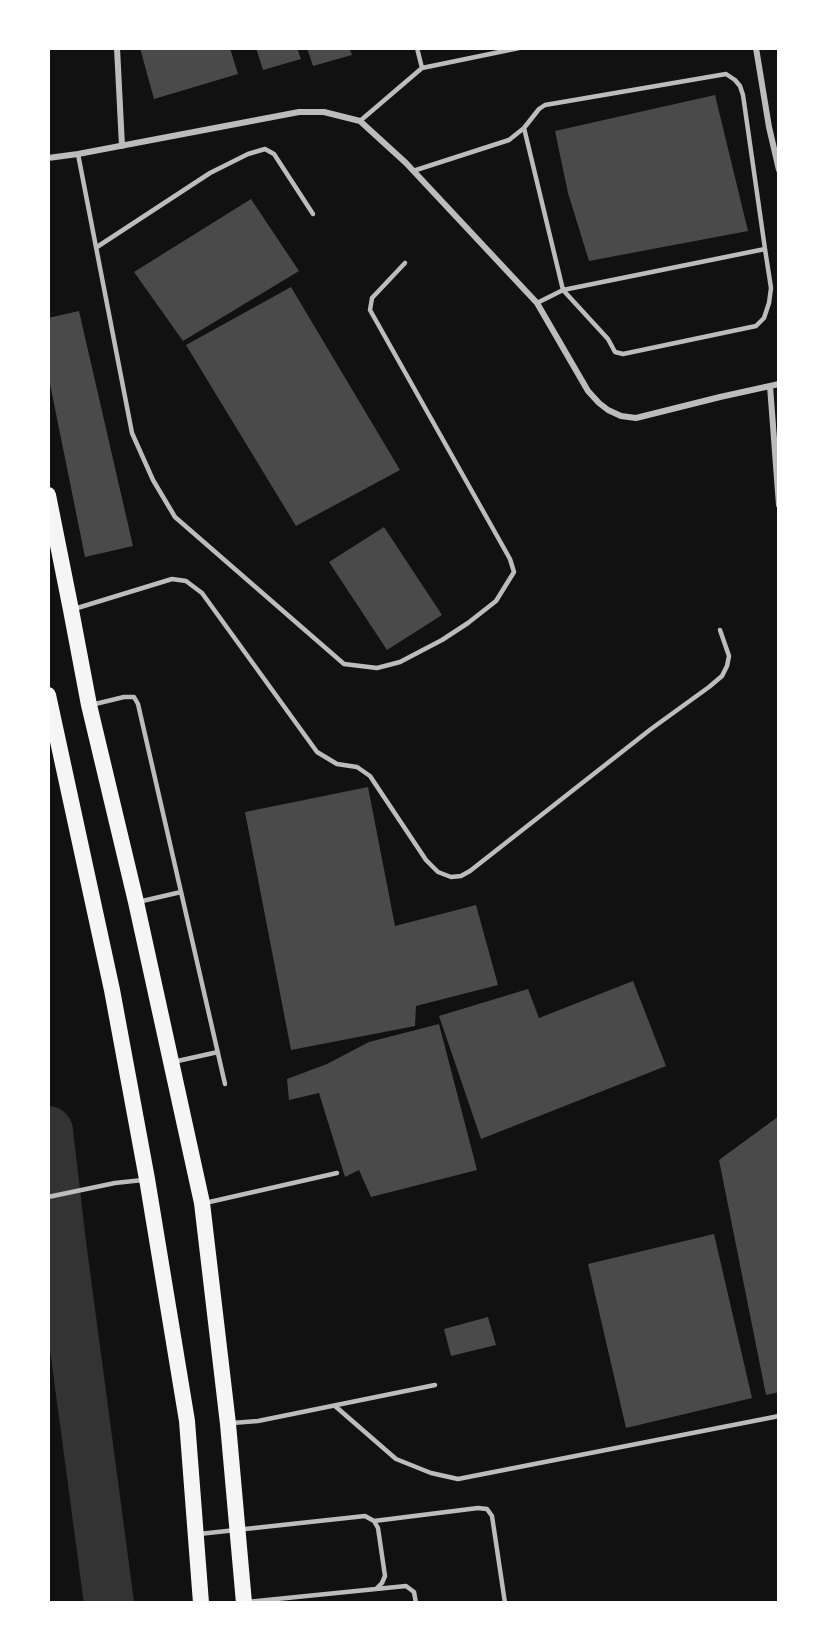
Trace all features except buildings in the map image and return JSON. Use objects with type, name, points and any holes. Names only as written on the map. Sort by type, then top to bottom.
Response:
[{"type":"highway","points":[[48,495],[89,705],[136,902],[202,1203],[228,1424],[244,1603]]},
{"type":"highway","points":[[49,706],[112,990],[147,1179],[187,1421],[201,1603]]},
{"type":"street","points":[[117,48],[122,146]]},
{"type":"street","points":[[756,48],[769,127],[779,170]]},
{"type":"street","points":[[48,158],[299,112],[324,112],[360,121],[413,171],[537,303],[588,391],[608,410],[621,416],[636,418],[779,384]]},
{"type":"street","points":[[770,386],[779,505]]},
{"type":"lane","points":[[417,48],[422,69]]},
{"type":"lane","points":[[360,121],[422,69],[519,48]]},
{"type":"lane","points":[[413,171],[509,140],[525,128],[539,109],[545,105],[726,74],[740,86],[743,95],[771,288],[764,318],[756,326],[623,354],[615,351],[608,339],[563,290],[525,128]]},
{"type":"lane","points":[[97,247],[210,173],[248,154],[265,149],[274,154],[312,214]]},
{"type":"lane","points":[[78,154],[132,434],[153,480],[175,517],[344,664],[377,669],[400,662],[442,640],[468,623],[496,601],[514,572],[510,559],[370,310],[372,298],[405,263]]},
{"type":"lane","points":[[537,303],[563,290],[765,249]]},
{"type":"lane","points":[[71,610],[172,579],[186,581],[202,593],[317,752],[337,764],[357,767],[370,776],[426,860],[438,872],[451,877],[461,876],[470,871],[722,676],[728,666],[729,656],[720,630]]},
{"type":"lane","points":[[89,705],[123,697],[134,697],[138,704],[225,1084]]},
{"type":"lane","points":[[136,902],[181,892]]},
{"type":"lane","points":[[171,1062],[218,1052]]},
{"type":"lane","points":[[202,1203],[337,1173]]},
{"type":"lane","points":[[48,1197],[147,1179]]},
{"type":"lane","points":[[228,1424],[258,1421],[435,1384]]},
{"type":"lane","points":[[335,1406],[396,1459],[431,1473],[458,1479],[779,1416]]},
{"type":"lane","points":[[374,1521],[478,1508],[487,1509],[492,1516],[505,1603]]},
{"type":"lane","points":[[196,1534],[365,1516],[374,1521],[378,1528],[385,1576],[376,1589]]},
{"type":"lane","points":[[239,1603],[406,1586],[414,1592],[416,1603]]},
{"type":"waterway","points":[[48,1131],[109,1603]]}]
